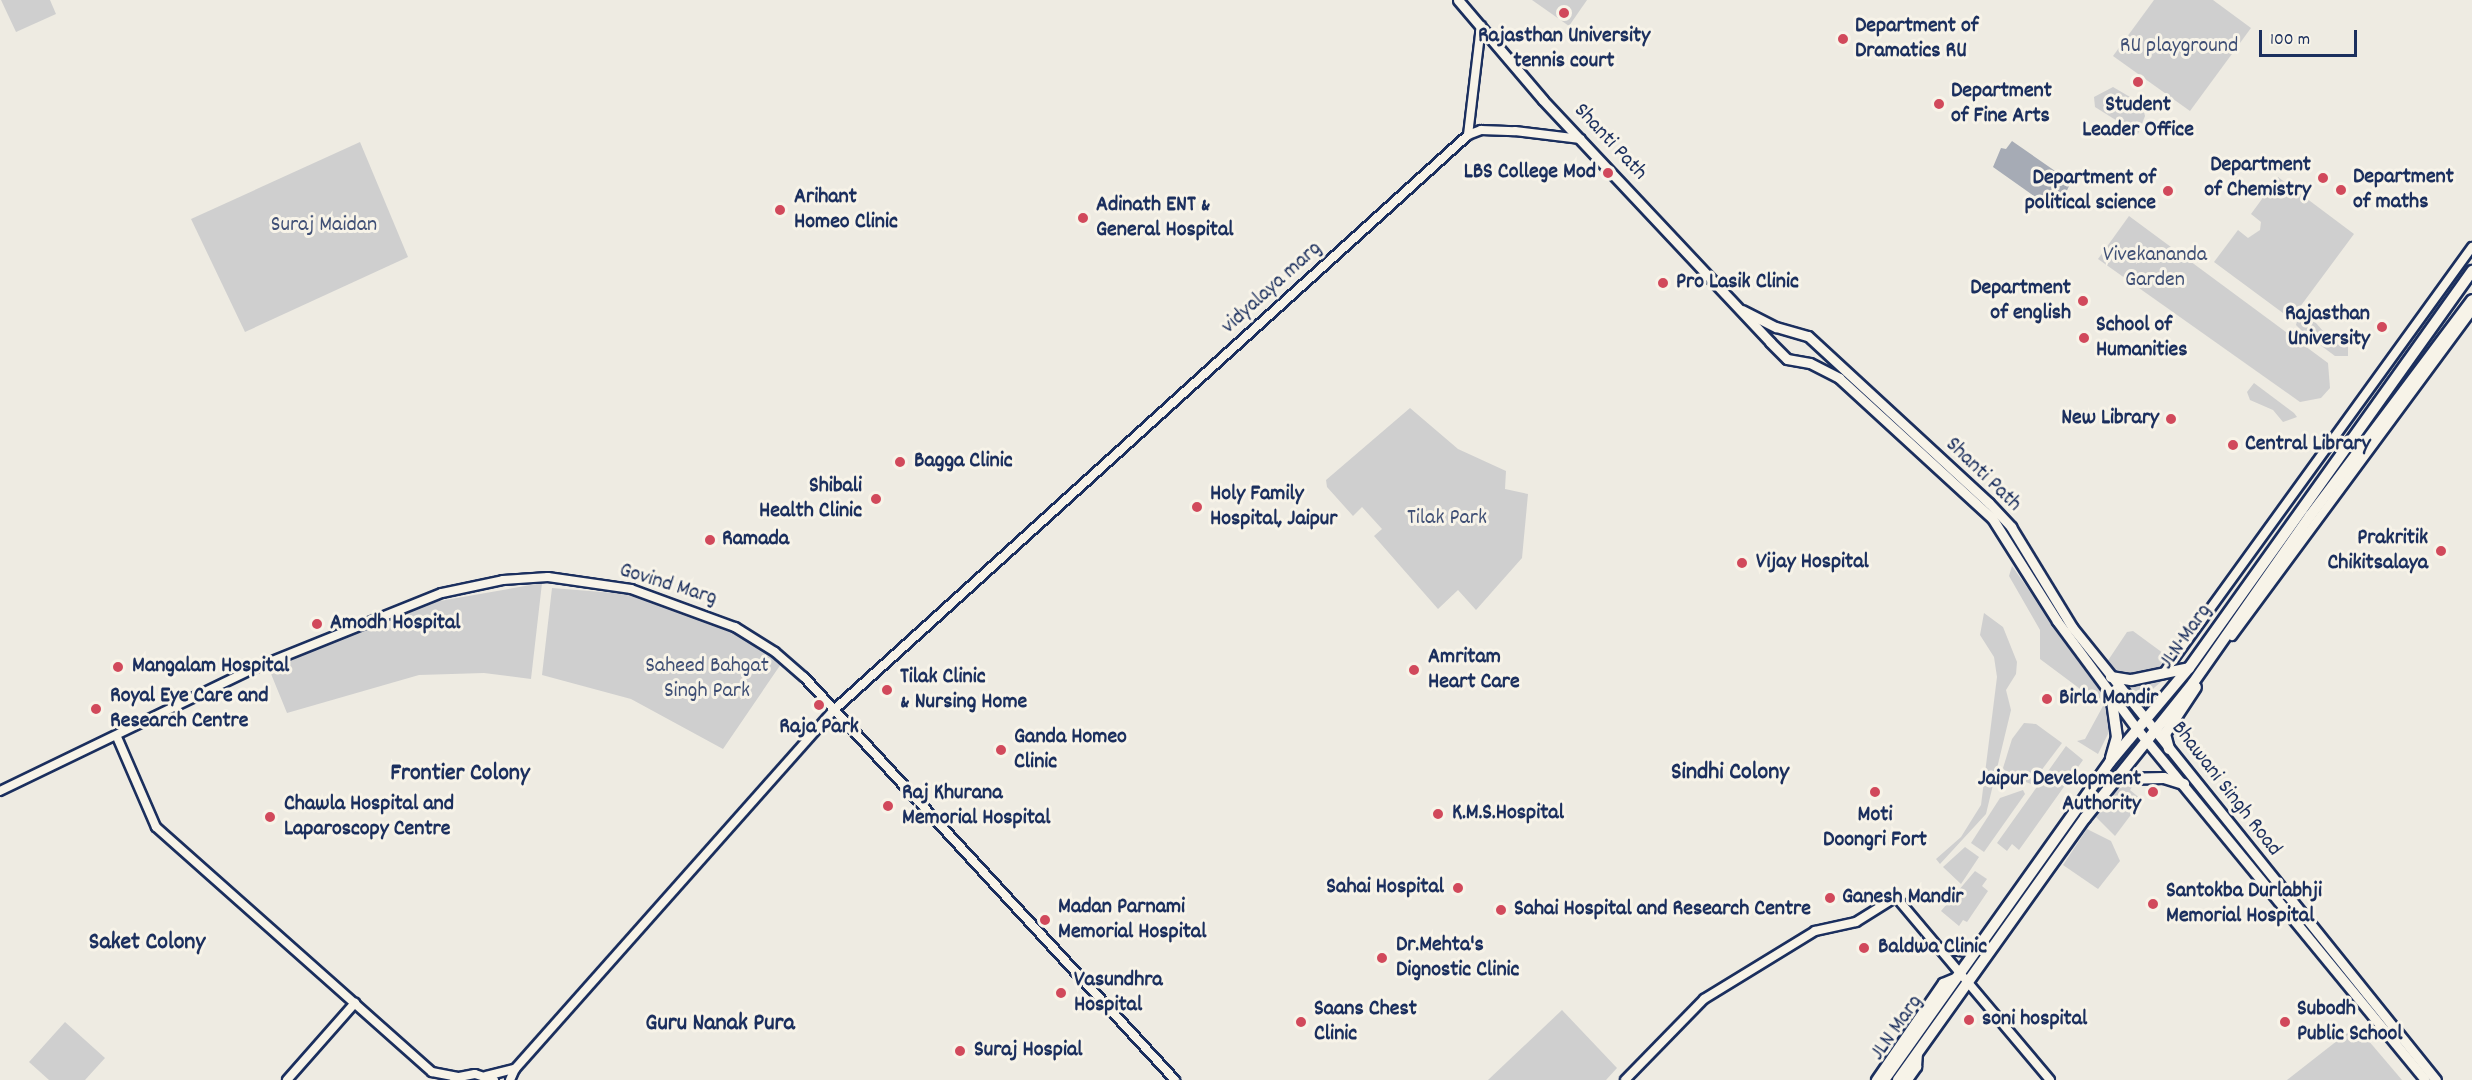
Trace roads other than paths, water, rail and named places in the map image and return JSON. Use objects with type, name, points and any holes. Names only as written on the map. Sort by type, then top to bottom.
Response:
[{"type":"main road","name":"Shanti Path","points":[[1458,0],[1543,100],[1585,140],[1779,349]]},
{"type":"main road","name":"JLN Marg","points":[[1884,1080],[2111,762],[2145,718],[2189,668],[2472,271]]},
{"type":"main road","name":"JLN Marg","points":[[1898,1080],[2114,779],[2221,647],[2472,300]]},
{"type":"main road","points":[[1738,307],[1793,331],[1811,339],[1811,352],[1799,362],[1787,359],[1779,349],[1783,338],[1793,331]]},
{"type":"main road","name":"Shanti Path","points":[[1811,339],[2004,519],[2072,627],[2145,718]]},
{"type":"main road","name":"Bhawani Singh Road","points":[[1799,362],[1823,368],[1839,378],[1992,518],[2057,621],[2137,729],[2425,1080]]},
{"type":"main road","points":[[2169,748],[2165,734],[2168,727],[2221,647]]},
{"type":"main road","points":[[2111,677],[2131,680],[2189,668]]},
{"type":"main road","points":[[2111,694],[2117,738],[2111,762]]},
{"type":"main road","name":"Bhawani Singh Road","points":[[2145,718],[2436,1080]]},
{"type":"main road","points":[[2114,779],[2164,778],[2184,784]]},
{"type":"main road","points":[[1943,949],[1975,951]]},
{"type":"street","points":[[1481,26],[1468,135],[1481,130],[1515,131],[1585,140]]},
{"type":"street","name":"vidyalaya marg","points":[[510,1080],[515,1069],[835,709],[1099,467],[1468,135]]},
{"type":"street","points":[[2162,675],[2472,247]]},
{"type":"street","points":[[2221,647],[2472,310]]},
{"type":"street","name":"Govind Marg","points":[[0,791],[117,737],[255,668],[387,612],[442,593],[503,580],[548,578],[631,589],[703,612],[775,652],[835,709],[1175,1080]]},
{"type":"street","points":[[117,737],[156,827],[434,1076],[490,1078],[515,1069]]},
{"type":"street","points":[[1624,1080],[1704,999],[1815,931],[1856,922],[1893,898],[1904,903],[1943,949],[1958,974],[1970,982],[2050,1080]]},
{"type":"street","points":[[1876,1080],[1944,983],[1958,974]]},
{"type":"street","points":[[287,1080],[355,1003]]},
{"type":"street","points":[[1908,1080],[1917,1067],[1918,1052]]},
{"type":"place","name":"Rajasthan University tennis court","points":[[1564,13]]},
{"type":"place","name":"Department of Dramatics RU","points":[[1843,39]]},
{"type":"place","name":"Student Leader Office","points":[[2138,82]]},
{"type":"place","name":"Department of Fine Arts","points":[[1939,104]]},
{"type":"place","name":"LBS College Mod","points":[[1608,173]]},
{"type":"place","name":"Department of Chemistry","points":[[2323,178]]},
{"type":"place","name":"Department of maths","points":[[2341,190]]},
{"type":"place","name":"Department of political science","points":[[2168,191]]},
{"type":"place","name":"Arihant Homeo Clinic","points":[[780,210]]},
{"type":"place","name":"Adinath ENT & General Hospital","points":[[1083,218]]},
{"type":"place","name":"Pro Lasik Clinic","points":[[1663,283]]},
{"type":"place","name":"Department of english","points":[[2083,301]]},
{"type":"place","name":"Rajasthan University","points":[[2382,327]]},
{"type":"place","name":"School of Humanities","points":[[2084,338]]},
{"type":"place","name":"New Library","points":[[2171,419]]},
{"type":"place","name":"Central Library","points":[[2233,445]]},
{"type":"place","name":"Bagga Clinic","points":[[900,462]]},
{"type":"place","name":"Shibali Health Clinic","points":[[876,499]]},
{"type":"place","name":"Holy Family Hospital, Jaipur","points":[[1197,507]]},
{"type":"place","name":"Ramada","points":[[710,540]]},
{"type":"place","name":"Prakritik Chikitsalaya","points":[[2441,551]]},
{"type":"place","name":"Vijay Hospital","points":[[1742,563]]},
{"type":"place","name":"Amodh Hospital","points":[[317,624]]},
{"type":"place","name":"Mangalam Hospital","points":[[118,667]]},
{"type":"place","name":"Amritam Heart Care","points":[[1414,670]]},
{"type":"place","name":"Tilak Clinic & Nursing Home","points":[[887,690]]},
{"type":"place","name":"Birla Mandir","points":[[2047,699]]},
{"type":"place","name":"Raja Park","points":[[819,705]]},
{"type":"place","name":"Royal Eye Care and Research Centre","points":[[96,709]]},
{"type":"place","name":"Ganda Homeo Clinic","points":[[1001,750]]},
{"type":"place","name":"Moti Doongri Fort","points":[[1875,792]]},
{"type":"place","name":"Jaipur Development Authority","points":[[2153,792]]},
{"type":"place","name":"Raj Khurana Memorial Hospital","points":[[888,806]]},
{"type":"place","name":"K.M.S.Hospital","points":[[1438,814]]},
{"type":"place","name":"Chawla Hospital and Laparoscopy Centre","points":[[270,817]]},
{"type":"place","name":"Sahai Hospital","points":[[1458,888]]},
{"type":"place","name":"Ganesh Mandir","points":[[1830,898]]},
{"type":"place","name":"Santokba Durlabhji Memorial Hospital","points":[[2153,904]]},
{"type":"place","name":"Sahai Hospital and Research Centre","points":[[1501,910]]},
{"type":"place","name":"Madan Parnami Memorial Hospital","points":[[1045,920]]},
{"type":"place","name":"Baldwa Clinic","points":[[1864,948]]},
{"type":"place","name":"Dr.Mehta's Dignostic Clinic","points":[[1382,958]]},
{"type":"place","name":"Vasundhra Hospital","points":[[1061,993]]},
{"type":"place","name":"soni hospital","points":[[1969,1020]]},
{"type":"place","name":"Saans Chest Clinic","points":[[1301,1022]]},
{"type":"place","name":"Subodh Public School","points":[[2285,1022]]},
{"type":"place","name":"Suraj Hospial","points":[[960,1051]]},
{"type":"district","name":"Sindhi Colony","points":[[1730,774]]},
{"type":"district","name":"Frontier Colony","points":[[460,775]]},
{"type":"district","name":"Saket Colony","points":[[147,944]]},
{"type":"district","name":"Guru Nanak Pura","points":[[720,1025]]},
{"type":"park label","name":"RU playground","points":[[2179,47]]},
{"type":"park label","name":"Suraj Maidan","points":[[324,226]]},
{"type":"park label","name":"Vivekananda Garden","points":[[2155,268]]},
{"type":"park label","name":"Tilak Park","points":[[1447,519]]},
{"type":"park label","name":"Saheed Bahgat Singh Park","points":[[707,678]]}]
